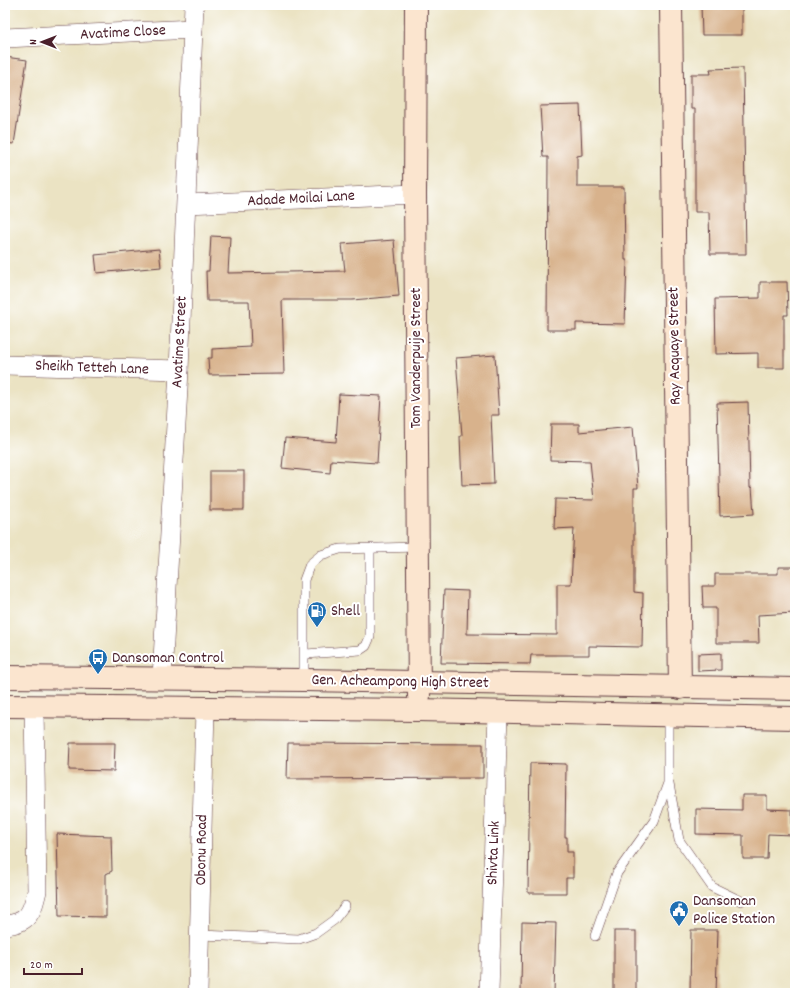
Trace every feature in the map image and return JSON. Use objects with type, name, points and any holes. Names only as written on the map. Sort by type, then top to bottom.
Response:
[{"type":"main road","name":"Tom Vanderpuije Street","points":[[416,5],[415,194],[420,682],[418,710]]},
{"type":"main road","name":"Ray Acquaye Street","points":[[671,5],[680,688]]},
{"type":"main road","name":"Gen. Acheampong High Street","points":[[5,677],[304,680],[795,689]]},
{"type":"main road","name":"Gen. Acheampong High Street","points":[[5,706],[418,710],[498,713],[795,718]]},
{"type":"street","name":"Avatime Street","points":[[162,678],[187,204],[194,5]]},
{"type":"street","name":"Avatime Close","points":[[5,38],[193,29]]},
{"type":"street","name":"Adade Moilai Lane","points":[[187,204],[415,194]]},
{"type":"street","name":"Sheikh Tetteh Lane","points":[[5,365],[179,370]]},
{"type":"street","points":[[5,925],[24,920],[32,911],[37,891],[34,707]]},
{"type":"street","name":"Obonu Road","points":[[198,993],[205,708]]},
{"type":"street","name":"Shivta Link","points":[[489,993],[498,713]]},
{"type":"lane","points":[[304,680],[306,654],[304,580],[310,564],[321,555],[340,550],[418,547]]},
{"type":"lane","points":[[306,654],[354,652],[366,646],[370,637],[370,548]]},
{"type":"lane","points":[[668,716],[668,783],[679,840],[712,887],[741,901]]},
{"type":"lane","points":[[595,936],[617,873],[654,821],[668,783]]},
{"type":"lane","points":[[200,935],[299,939],[316,933],[334,920],[345,906]]},
{"type":"building","points":[[701,5],[742,5],[742,35],[702,35]]},
{"type":"building","points":[[5,57],[27,60],[14,144],[5,143]]},
{"type":"building","points":[[743,68],[746,254],[710,254],[709,212],[695,212],[695,109],[691,109],[691,74],[711,74],[710,69]]},
{"type":"building","points":[[580,105],[582,155],[577,156],[577,187],[624,187],[625,260],[627,260],[625,324],[576,323],[576,330],[547,330],[548,157],[543,157],[540,106]]},
{"type":"building","points":[[211,236],[230,237],[228,273],[345,271],[342,244],[394,240],[399,296],[352,300],[282,300],[284,374],[209,375],[208,358],[212,358],[212,349],[251,347],[249,301],[207,301],[206,271],[209,271]]},
{"type":"building","points":[[159,249],[161,267],[97,273],[95,255]]},
{"type":"building","points":[[760,282],[787,282],[788,315],[784,315],[784,368],[758,368],[758,353],[716,354],[715,299],[760,298]]},
{"type":"building","points":[[495,355],[499,415],[491,415],[494,484],[462,485],[460,436],[462,436],[456,358]]},
{"type":"building","points":[[339,394],[381,396],[377,463],[331,460],[330,473],[282,468],[285,438],[336,442]]},
{"type":"building","points":[[748,402],[750,488],[752,487],[754,514],[720,516],[717,403]]},
{"type":"building","points":[[551,424],[579,424],[579,432],[633,427],[638,488],[634,488],[634,592],[643,593],[642,647],[589,646],[589,655],[531,655],[530,664],[441,663],[444,590],[468,591],[467,634],[557,635],[557,584],[571,584],[574,528],[554,529],[555,499],[594,500],[590,461],[550,460]]},
{"type":"building","points":[[210,471],[244,471],[244,510],[210,510]]},
{"type":"building","points":[[778,567],[795,567],[795,613],[758,615],[759,643],[716,643],[716,608],[703,608],[702,586],[715,586],[715,574],[778,574]]},
{"type":"building","points":[[721,653],[721,670],[698,671],[698,654]]},
{"type":"building","points":[[70,743],[115,743],[114,771],[69,770]]},
{"type":"building","points":[[288,743],[483,744],[483,778],[287,779]]},
{"type":"building","points":[[530,763],[566,764],[565,837],[567,837],[567,852],[573,852],[573,878],[566,878],[566,893],[528,893]]},
{"type":"building","points":[[742,795],[767,795],[767,809],[792,810],[792,835],[768,834],[767,859],[743,859],[743,835],[696,834],[696,809],[742,810]]},
{"type":"building","points":[[57,834],[111,836],[112,871],[106,874],[106,917],[59,916]]},
{"type":"building","points":[[522,922],[556,923],[554,993],[521,993]]},
{"type":"building","points":[[691,930],[718,930],[716,993],[690,993]]},
{"type":"building","points":[[614,931],[636,931],[636,993],[614,993]]},
{"type":"place","name":"Shell","points":[[317,628]]},
{"type":"place","name":"Dansoman Control","points":[[98,675]]},
{"type":"place","name":"Dansoman Police Station","points":[[679,927]]}]
